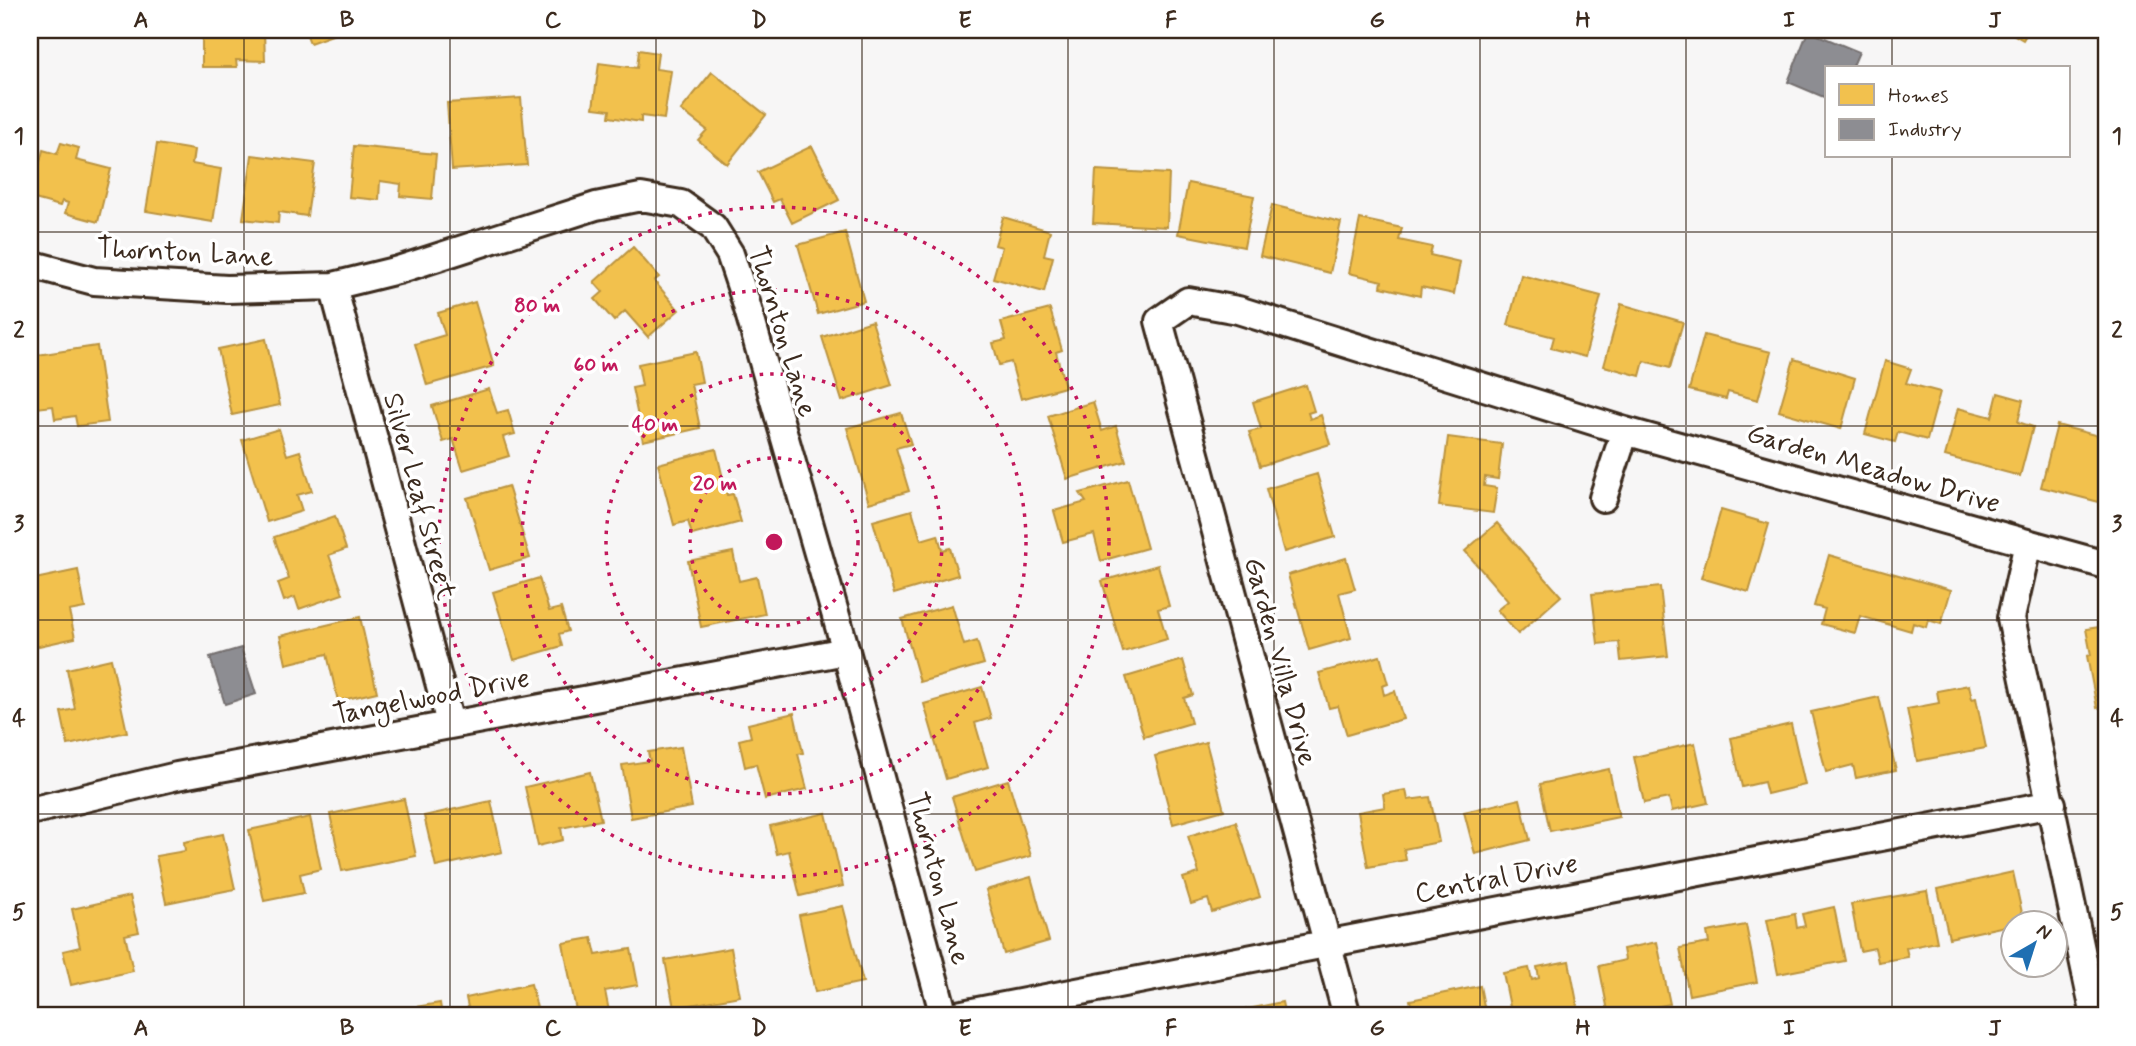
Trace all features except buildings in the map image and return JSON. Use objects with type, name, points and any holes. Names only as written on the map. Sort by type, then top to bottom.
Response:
[{"type":"street","name":"Thornton Lane","points":[[30,264],[94,281],[227,289],[333,286],[398,270],[596,206],[642,197],[681,204],[713,227],[730,254],[846,651],[944,1016]]},
{"type":"street","name":"Silver Leaf Street","points":[[333,286],[450,723]]},
{"type":"street","name":"Garden Meadow Drive","points":[[1159,321],[1188,301],[1238,310],[1625,430],[2106,565]]},
{"type":"street","name":"Garden Villa Drive","points":[[1159,321],[1347,1016]]},
{"type":"street","points":[[1603,498],[1625,430]]},
{"type":"street","points":[[2028,543],[2011,618],[2095,1016]]},
{"type":"street","name":"Tangelwood Drive","points":[[30,811],[177,776],[846,651]]},
{"type":"street","name":"Central Drive","points":[[952,1016],[2052,804]]}]
